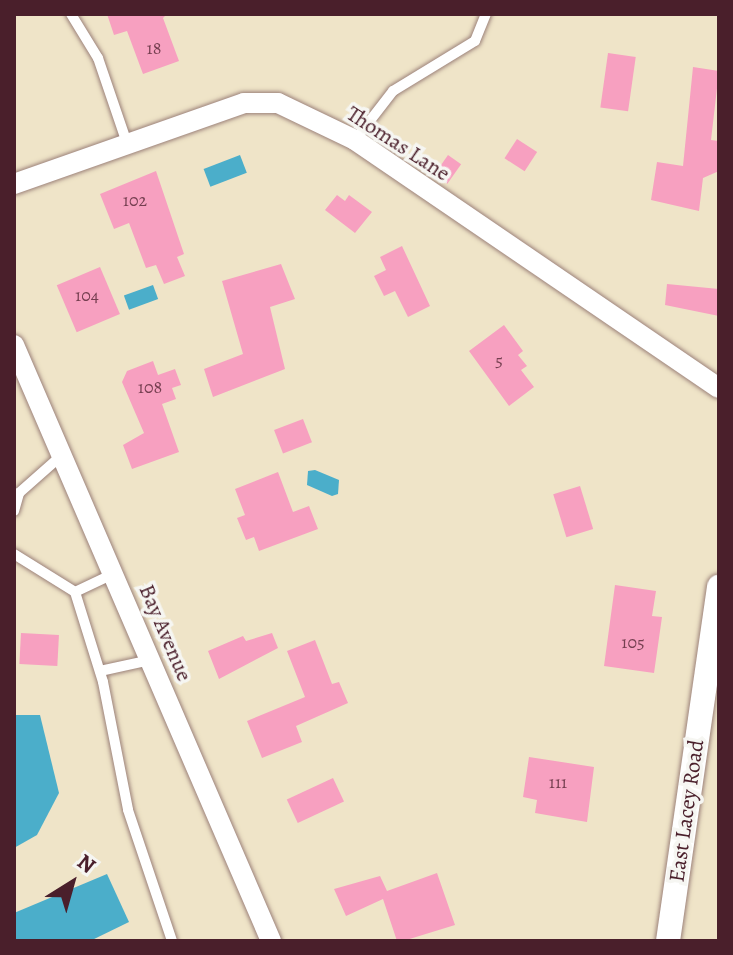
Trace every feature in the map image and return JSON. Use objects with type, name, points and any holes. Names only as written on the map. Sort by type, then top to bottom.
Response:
[{"type":"street","name":"Thomas Lane","points":[[14,184],[244,103],[278,103],[355,140],[719,388]]},
{"type":"street","name":"Bay Avenue","points":[[14,345],[271,941]]},
{"type":"street","name":"East Lacey Road","points":[[668,941],[719,587]]},
{"type":"lane","points":[[71,14],[98,58],[127,143]]},
{"type":"lane","points":[[355,140],[393,91],[475,41],[486,14]]},
{"type":"lane","points":[[14,511],[19,493],[39,470],[62,455]]},
{"type":"lane","points":[[14,554],[75,592],[100,671],[128,810],[172,941]]},
{"type":"lane","points":[[75,592],[113,574]]},
{"type":"lane","points":[[100,671],[150,660]]},
{"type":"water","points":[[240,155],[247,173],[210,187],[204,169]]},
{"type":"water","points":[[153,285],[158,299],[129,310],[124,296]]},
{"type":"water","points":[[315,470],[339,480],[338,494],[332,496],[307,485],[308,471]]},
{"type":"water","points":[[14,715],[40,715],[59,793],[37,835],[14,848]]},
{"type":"water","points":[[107,874],[129,922],[90,941],[14,941],[14,913]]},
{"type":"building","points":[[107,14],[167,14],[163,18],[179,61],[143,74],[127,31],[114,35]]},
{"type":"building","points":[[608,53],[636,57],[628,111],[600,107]]},
{"type":"building","points":[[693,67],[719,71],[711,140],[719,141],[719,171],[703,178],[699,211],[651,200],[657,162],[683,166]]},
{"type":"building","points":[[517,139],[537,152],[525,171],[504,158]]},
{"type":"building","points":[[448,155],[461,164],[447,184],[434,175]]},
{"type":"building","points":[[156,171],[184,254],[177,257],[185,276],[164,284],[156,265],[146,268],[129,223],[114,229],[100,194]]},
{"type":"building","points":[[337,195],[345,201],[349,195],[372,212],[355,233],[325,210]]},
{"type":"building","points":[[402,246],[430,306],[408,317],[395,291],[384,296],[374,276],[386,270],[380,257]]},
{"type":"building","points":[[281,264],[295,299],[270,307],[285,369],[213,397],[204,369],[243,354],[222,281]]},
{"type":"building","points":[[100,267],[120,314],[77,332],[57,285]]},
{"type":"building","points":[[667,284],[719,289],[719,316],[665,305]]},
{"type":"building","points":[[504,325],[523,351],[518,355],[527,366],[521,370],[534,387],[509,406],[469,351]]},
{"type":"building","points":[[153,361],[158,375],[175,369],[181,385],[172,388],[176,399],[162,404],[179,452],[132,469],[123,445],[144,433],[122,382],[127,371]]},
{"type":"building","points":[[303,419],[312,442],[283,453],[274,430]]},
{"type":"building","points":[[278,472],[293,512],[309,506],[318,529],[259,551],[254,537],[246,540],[237,518],[245,515],[235,489]]},
{"type":"building","points":[[580,486],[593,529],[566,537],[553,494]]},
{"type":"building","points":[[615,585],[656,591],[652,616],[662,617],[654,673],[604,666]]},
{"type":"building","points":[[21,633],[59,635],[57,666],[19,664]]},
{"type":"building","points":[[272,633],[278,648],[219,679],[208,651],[243,636],[246,641]]},
{"type":"building","points":[[315,640],[332,684],[339,682],[348,703],[296,726],[302,742],[262,758],[247,721],[305,697],[287,651]]},
{"type":"building","points":[[529,757],[594,767],[587,822],[535,813],[537,800],[523,797]]},
{"type":"building","points":[[333,778],[344,802],[298,823],[287,800]]},
{"type":"building","points":[[437,873],[455,925],[403,941],[397,941],[383,899],[346,916],[334,889],[380,876],[387,891]]}]
